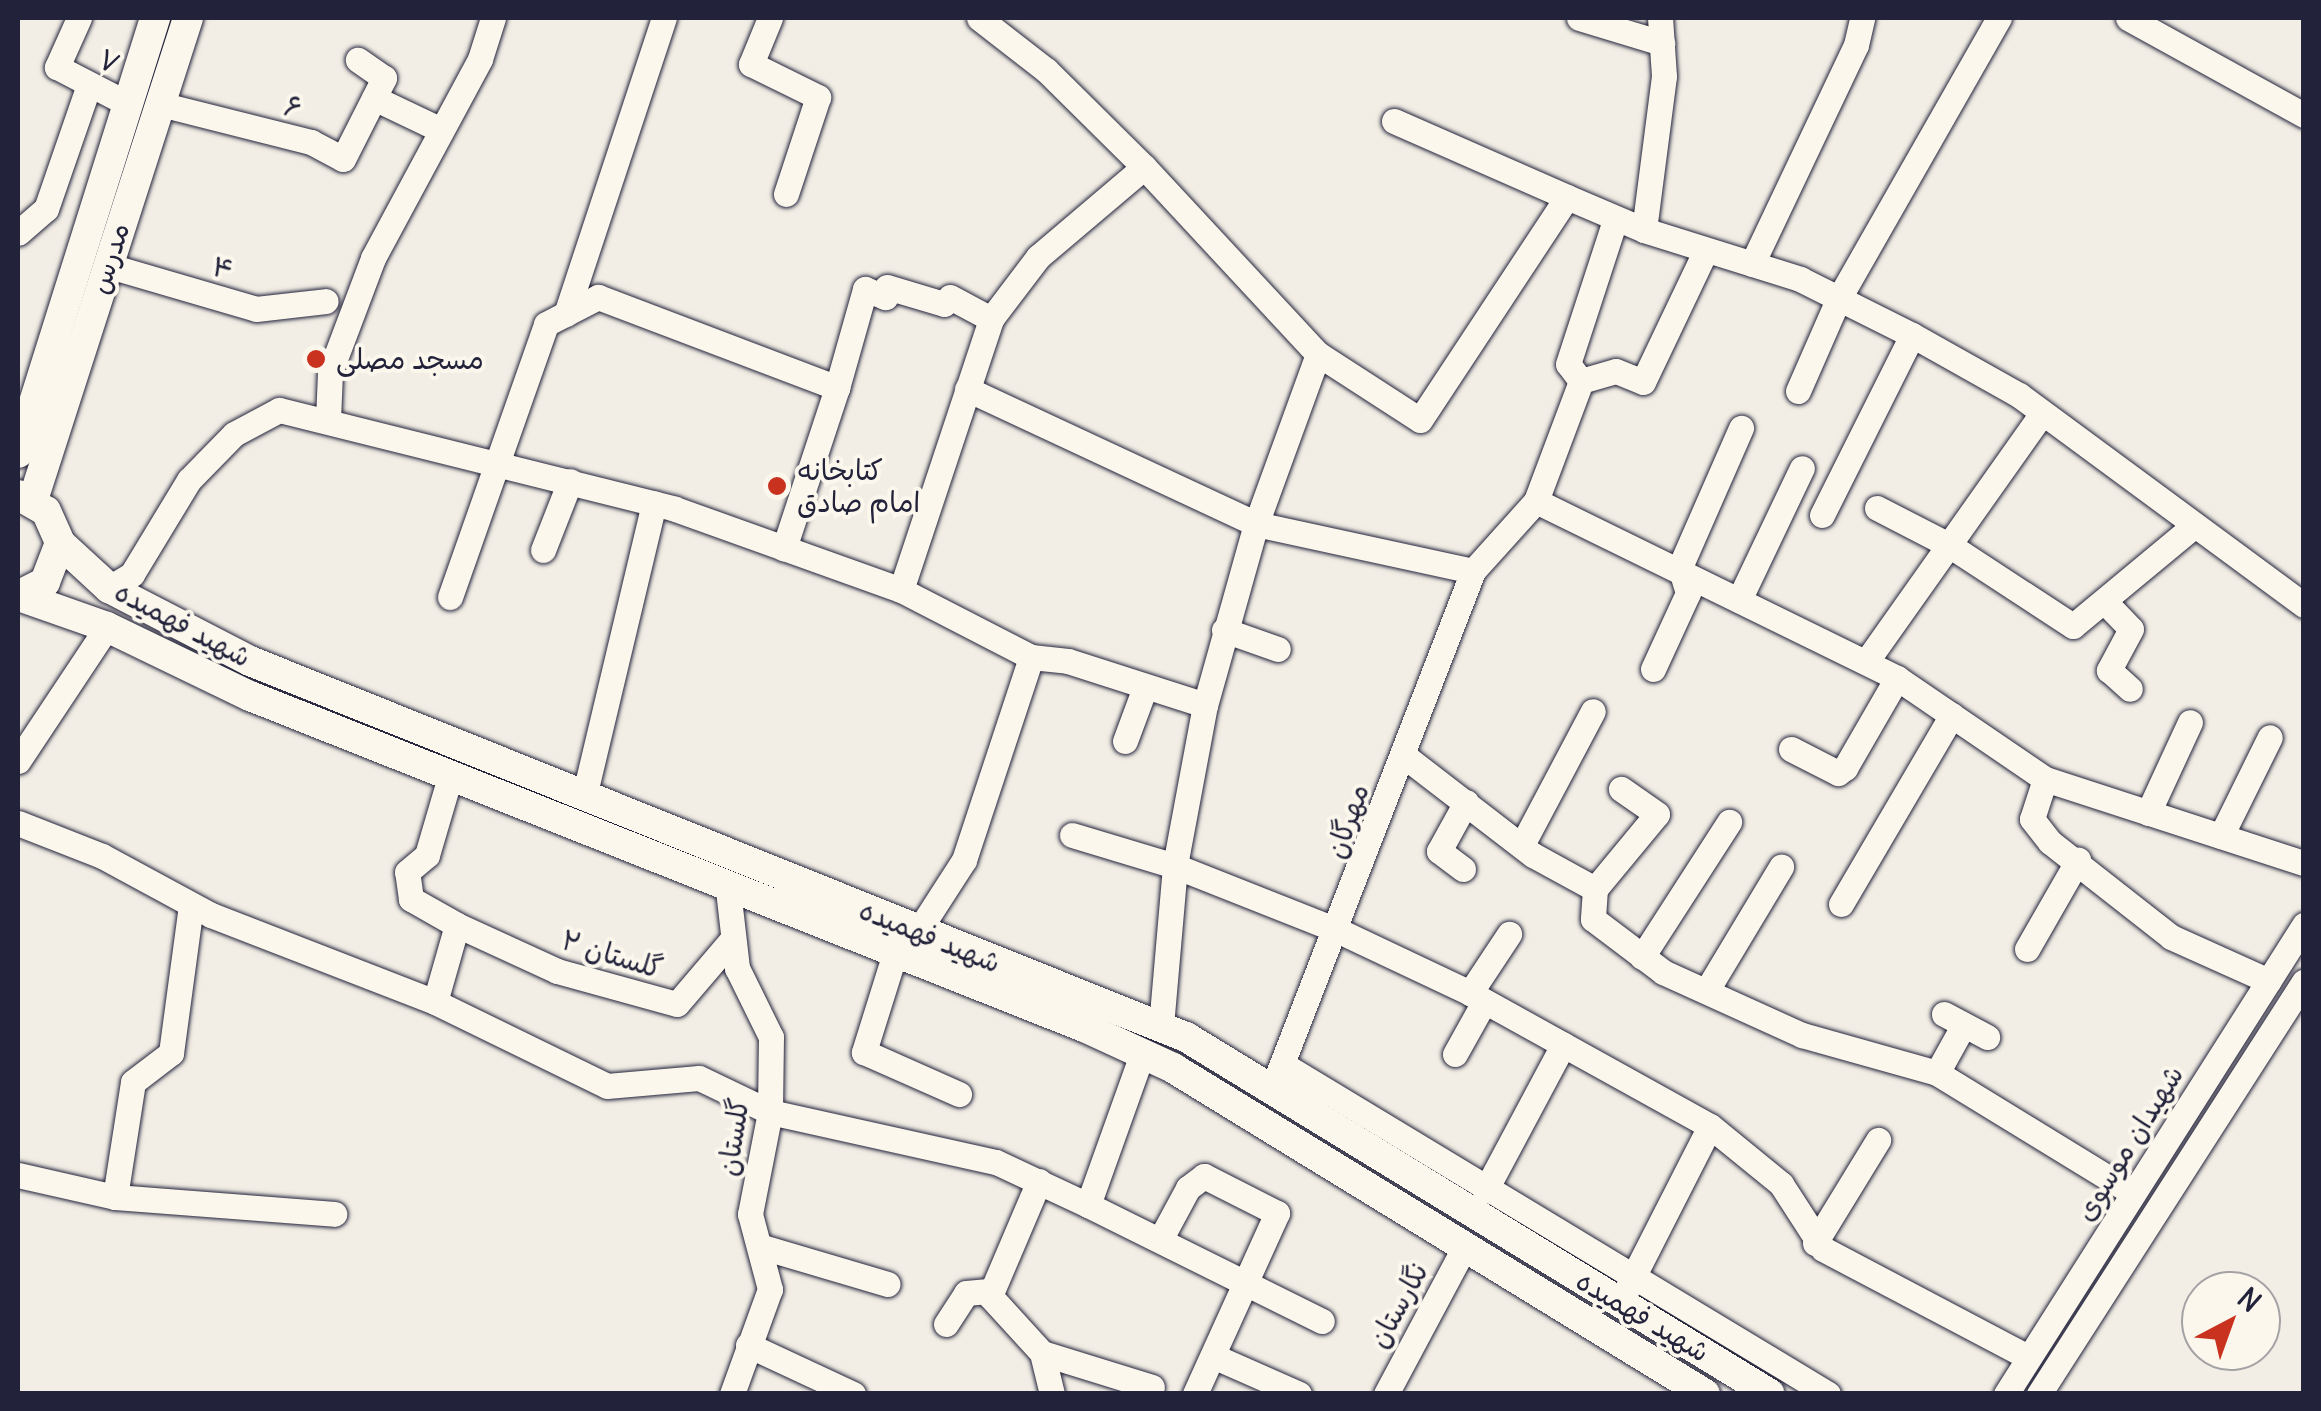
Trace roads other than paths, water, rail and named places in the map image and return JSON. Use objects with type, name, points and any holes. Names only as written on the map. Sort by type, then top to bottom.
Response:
[{"type":"main road","name":"مدرس","points":[[18,453],[155,18]]},
{"type":"main road","name":"مدرس","points":[[25,497],[188,18]]},
{"type":"main road","name":"شهید فهمیده","points":[[25,497],[56,526],[60,543],[110,588],[250,661],[1276,1077],[1386,1160],[1427,1186],[1626,1291],[1770,1394]]},
{"type":"main road","points":[[18,596],[44,582],[60,543]]},
{"type":"main road","name":"شهید فهمیده","points":[[18,596],[108,628],[312,721],[1142,1054],[1412,1213],[1705,1394]]},
{"type":"main road","points":[[312,721],[329,706],[325,691]]},
{"type":"main road","points":[[354,738],[353,720],[367,708]]},
{"type":"main road","points":[[1370,1188],[1384,1178],[1386,1160]]},
{"type":"main road","points":[[1412,1213],[1410,1194],[1427,1186]]},
{"type":"street","name":"۷","points":[[79,18],[56,66],[128,104]]},
{"type":"street","points":[[328,420],[330,372],[373,258],[480,59],[492,18]]},
{"type":"street","points":[[566,314],[664,18]]},
{"type":"street","points":[[770,18],[750,64],[818,98],[786,194]]},
{"type":"street","points":[[979,18],[1046,70],[1144,167],[1318,354],[1420,420],[1567,197]]},
{"type":"street","points":[[1579,18],[1661,30],[1664,76],[1644,230]]},
{"type":"street","points":[[1752,264],[1856,45],[1862,18]]},
{"type":"street","points":[[1798,391],[1838,300],[1998,18]]},
{"type":"street","points":[[2128,18],[2304,116]]},
{"type":"street","points":[[358,60],[384,78],[374,98],[442,130]]},
{"type":"street","points":[[18,233],[46,209],[89,85]]},
{"type":"street","name":"۶","points":[[160,104],[311,142],[343,159],[374,98]]},
{"type":"street","points":[[1394,121],[1616,220],[1752,264],[1912,335],[2042,413],[2191,528],[2304,605]]},
{"type":"street","points":[[900,590],[991,319],[1038,257],[1144,167]]},
{"type":"street","points":[[18,202],[46,209]]},
{"type":"street","points":[[1581,381],[1568,364],[1616,220]]},
{"type":"street","points":[[1581,381],[1616,372],[1643,382],[1706,250]]},
{"type":"street","name":"۴","points":[[106,266],[256,309],[326,301]]},
{"type":"street","points":[[784,548],[865,289],[885,297],[888,287],[944,304],[950,297],[991,319]]},
{"type":"street","points":[[450,597],[546,324],[598,297],[837,388]]},
{"type":"street","points":[[1822,515],[1912,335]]},
{"type":"street","points":[[1161,1028],[1175,866],[1205,705],[1256,524],[1318,354]]},
{"type":"street","points":[[967,389],[1256,524],[1474,571],[1536,501],[1581,381]]},
{"type":"street","points":[[110,588],[132,574],[189,480],[234,434],[279,410],[495,461],[654,504],[900,590],[1031,658],[1068,661],[1144,690],[1205,705]]},
{"type":"street","points":[[1866,662],[2042,413]]},
{"type":"street","points":[[1653,670],[1688,592],[1680,567],[1740,428]]},
{"type":"street","points":[[1739,600],[1802,468]]},
{"type":"street","points":[[543,550],[570,481]]},
{"type":"street","points":[[1536,501],[1680,567],[1897,678],[2045,779],[2304,863]]},
{"type":"street","points":[[584,796],[654,504]]},
{"type":"street","points":[[1877,508],[1949,546],[2073,626],[2191,528]]},
{"type":"street","name":"مهرگان","points":[[1276,1077],[1338,931],[1474,571]]},
{"type":"street","points":[[2105,602],[2131,629],[2109,670],[2130,689]]},
{"type":"street","points":[[18,761],[108,628]]},
{"type":"street","points":[[1224,630],[1278,649]]},
{"type":"street","points":[[917,933],[964,860],[1031,658]]},
{"type":"street","points":[[1791,748],[1838,773],[1845,768],[1897,678]]},
{"type":"street","points":[[1125,741],[1144,690]]},
{"type":"street","points":[[1522,843],[1593,711]]},
{"type":"street","points":[[1840,904],[1952,715]]},
{"type":"street","points":[[2148,812],[2190,722]]},
{"type":"street","points":[[2221,836],[2270,737]]},
{"type":"street","points":[[1402,755],[1594,890]]},
{"type":"street","points":[[435,1002],[458,925],[411,899],[408,872],[427,856],[450,777]]},
{"type":"street","points":[[2045,779],[2032,819],[2171,937],[2269,981]]},
{"type":"street","points":[[1621,789],[1657,814],[1594,890],[1593,919],[1642,957],[1802,1035],[1937,1073],[2133,1192]]},
{"type":"street","points":[[1463,869],[1439,850],[1466,802]]},
{"type":"street","points":[[18,822],[102,856],[192,904],[435,1002],[606,1086],[699,1078],[770,1112],[996,1162],[1322,1321]]},
{"type":"street","points":[[1642,957],[1729,822]]},
{"type":"street","points":[[1072,836],[1175,866],[1338,931],[1477,998],[1710,1126],[1781,1184],[1815,1243],[2028,1358]]},
{"type":"street","points":[[2027,949],[2078,860]]},
{"type":"street","points":[[1708,990],[1781,867]]},
{"type":"street","name":"گلستان","points":[[728,890],[730,942],[771,1038],[770,1112],[750,1214],[770,1289],[732,1394]]},
{"type":"street","points":[[115,1197],[133,1082],[171,1053],[192,904]]},
{"type":"street","name":"گلستان ۲","points":[[458,925],[557,971],[677,1004],[730,942]]},
{"type":"street","name":"شهیدان موسوی","points":[[2006,1394],[2304,925]]},
{"type":"street","points":[[1455,1054],[1509,934]]},
{"type":"street","points":[[894,956],[864,1052],[959,1094]]},
{"type":"street","points":[[2040,1394],[2304,982]]},
{"type":"street","points":[[1937,1073],[1954,1020],[1987,1037]]},
{"type":"street","points":[[1486,1192],[1563,1045]]},
{"type":"street","points":[[1088,1205],[1142,1054]]},
{"type":"street","points":[[1276,1077],[1486,1192],[1626,1291],[1828,1394]]},
{"type":"street","points":[[1626,1291],[1710,1126]]},
{"type":"street","points":[[1815,1243],[1878,1140]]},
{"type":"street","points":[[18,1176],[115,1197],[334,1214]]},
{"type":"street","points":[[1160,1240],[1195,1180],[1204,1176],[1278,1213],[1195,1394]]},
{"type":"street","points":[[992,1291],[1038,1182]]},
{"type":"street","points":[[759,1246],[888,1284]]},
{"type":"street","name":"نگارستان","points":[[1386,1394],[1465,1246]]},
{"type":"street","points":[[946,1324],[966,1293],[992,1291]]},
{"type":"street","points":[[992,1291],[1042,1354],[1052,1394]]},
{"type":"street","points":[[748,1345],[837,1390]]},
{"type":"street","points":[[1042,1354],[1152,1387]]},
{"type":"street","points":[[1213,1356],[1299,1394]]},
{"type":"place","name":"مسجد مصلی","points":[[316,359]]},
{"type":"place","name":"کتابخانه امام صادق","points":[[777,486]]}]
